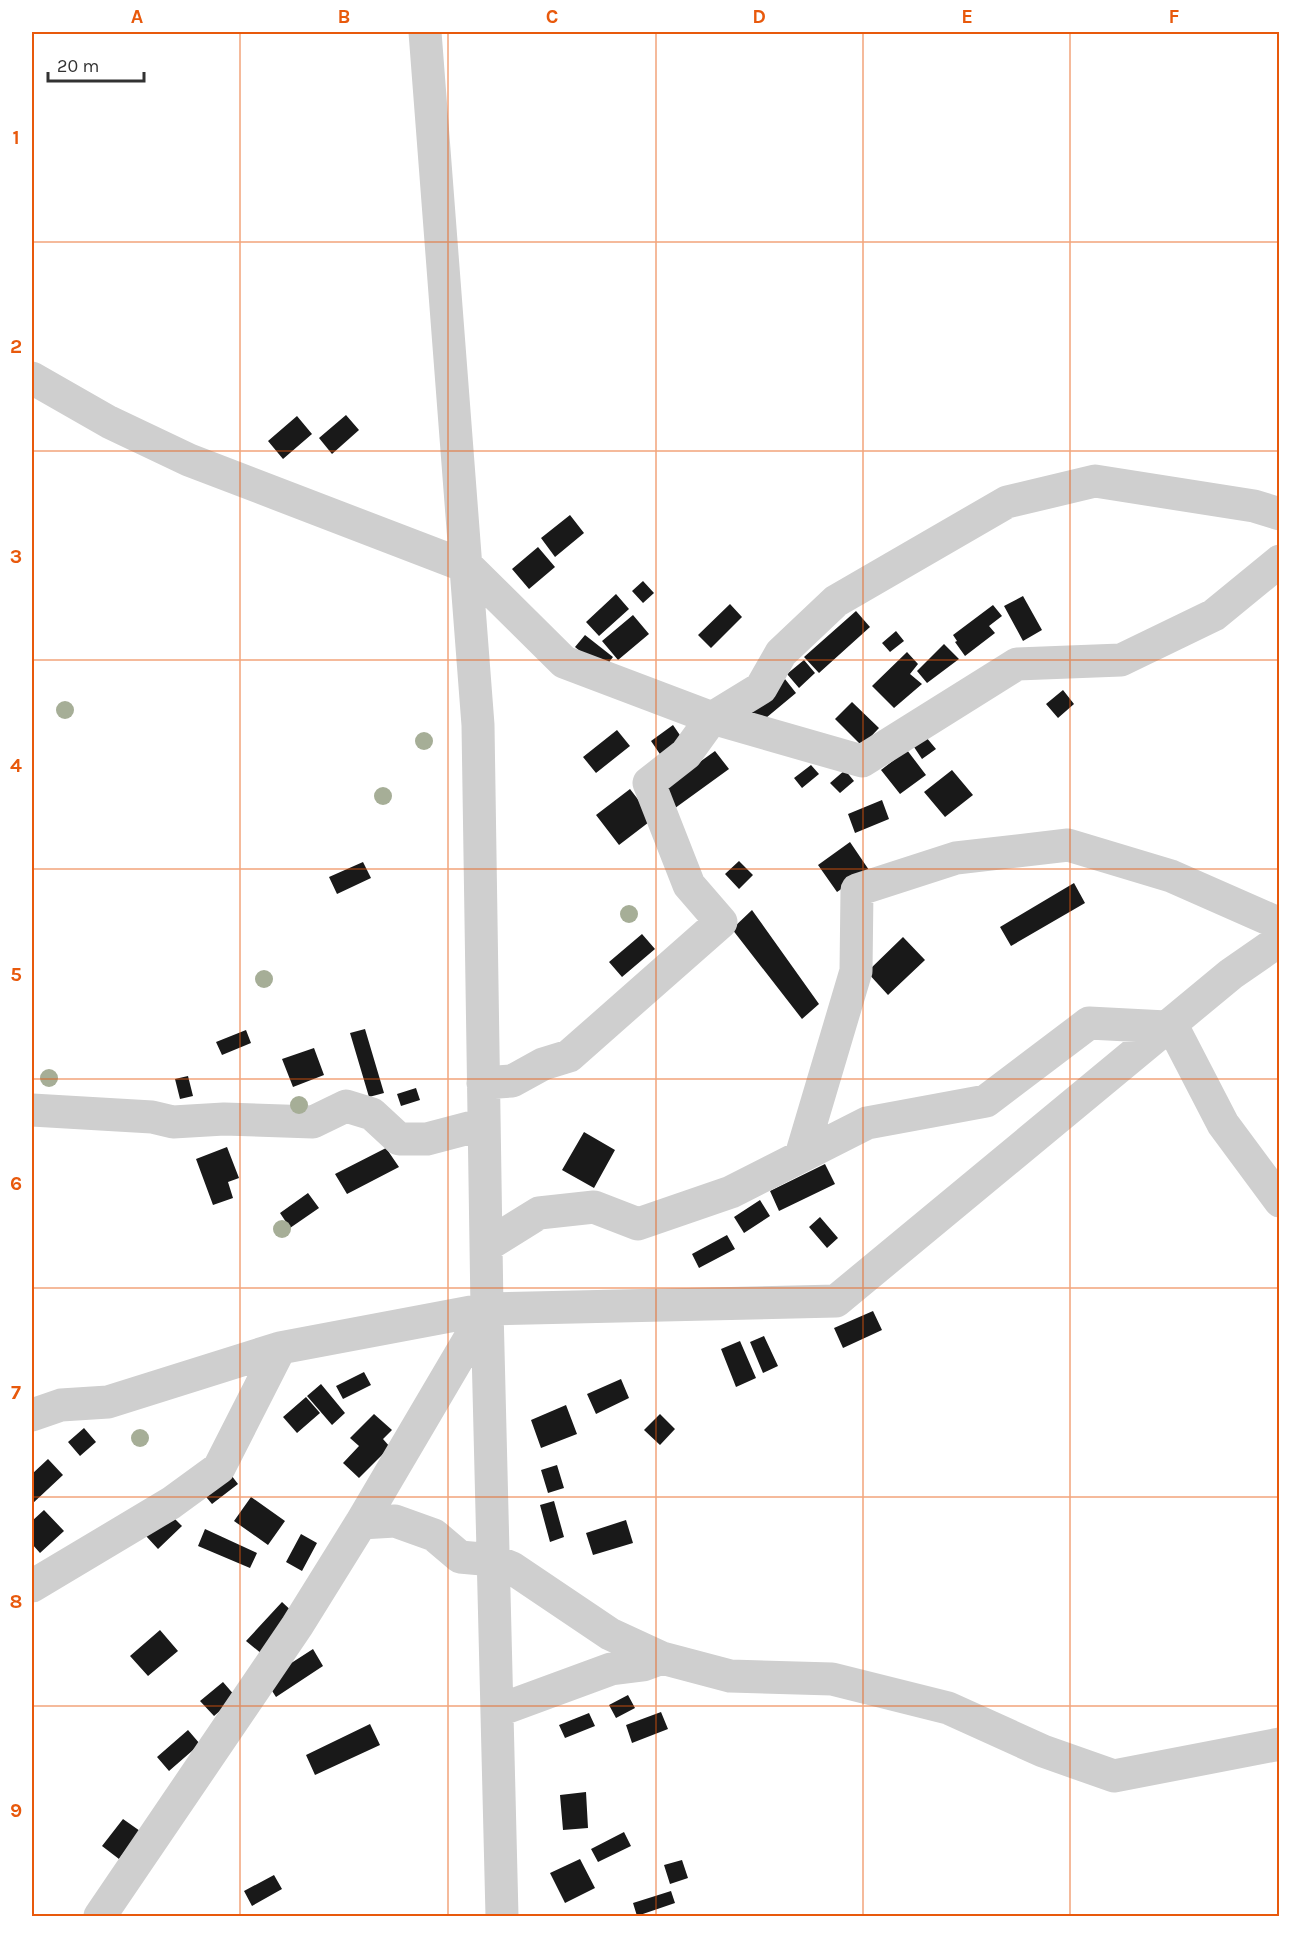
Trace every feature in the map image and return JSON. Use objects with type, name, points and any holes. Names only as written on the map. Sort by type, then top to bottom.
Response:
[{"type":"street","points":[[425,32],[468,567],[478,725],[487,1309],[502,1917]]},
{"type":"street","points":[[32,378],[109,422],[189,460],[468,567],[564,662],[712,718],[862,761],[1017,664],[1121,660],[1214,615],[1280,561]]},
{"type":"street","points":[[483,1083],[512,1081],[543,1064],[569,1056],[721,922],[689,885],[649,783],[686,754],[712,718],[761,688],[781,653],[836,601],[1007,502],[1095,481],[1254,506],[1280,514]]},
{"type":"street","points":[[801,1156],[856,971],[857,890],[956,858],[1068,845],[1172,876],[1280,924]]},
{"type":"street","points":[[32,1415],[61,1405],[108,1402],[280,1348],[487,1309],[836,1301],[1231,974],[1280,940]]},
{"type":"street","points":[[486,1246],[539,1213],[594,1207],[638,1224],[731,1192],[867,1123],[986,1101],[1089,1023],[1166,1028],[1178,1037],[1224,1124],[1280,1201]]},
{"type":"street","points":[[32,1110],[140,1116],[173,1122],[224,1119],[314,1122],[346,1106],[372,1114],[399,1139],[427,1139],[484,1124]]},
{"type":"street","points":[[100,1917],[297,1626],[362,1522],[487,1309]]},
{"type":"street","points":[[32,1586],[171,1503],[219,1468],[280,1348]]},
{"type":"street","points":[[362,1522],[395,1521],[434,1535],[460,1557],[493,1560],[512,1568],[610,1634],[662,1659],[730,1676],[832,1679],[937,1706],[1043,1751],[1114,1776],[1280,1744]]},
{"type":"street","points":[[497,1711],[611,1669],[643,1665],[662,1659]]},
{"type":"building","points":[[346,415],[359,430],[332,454],[319,438]]},
{"type":"building","points":[[297,416],[312,434],[283,459],[268,441]]},
{"type":"building","points":[[570,515],[584,533],[555,557],[541,538]]},
{"type":"building","points":[[538,547],[555,567],[529,589],[512,569]]},
{"type":"building","points":[[643,581],[654,593],[643,603],[632,591]]},
{"type":"building","points":[[616,594],[629,609],[599,636],[586,622]]},
{"type":"building","points":[[1023,596],[1042,630],[1023,641],[1004,606]]},
{"type":"building","points":[[730,604],[742,617],[711,648],[698,635]]},
{"type":"building","points":[[993,605],[1002,616],[989,626],[995,633],[965,656],[953,635]]},
{"type":"building","points":[[856,611],[870,627],[819,673],[804,657]]},
{"type":"building","points":[[633,615],[649,634],[618,660],[602,641]]},
{"type":"building","points":[[896,631],[904,641],[890,652],[882,643]]},
{"type":"building","points":[[585,635],[613,657],[603,670],[575,647]]},
{"type":"building","points":[[944,644],[959,659],[927,683],[917,671]]},
{"type":"building","points":[[907,652],[918,664],[910,674],[922,684],[894,708],[872,686]]},
{"type":"building","points":[[804,660],[815,673],[799,688],[787,674]]},
{"type":"building","points":[[785,679],[796,693],[760,723],[748,709]]},
{"type":"building","points":[[1063,690],[1074,704],[1058,718],[1046,704]]},
{"type":"building","points":[[852,702],[879,728],[862,746],[835,719]]},
{"type":"building","points":[[673,725],[686,744],[664,760],[651,741]]},
{"type":"building","points":[[617,730],[630,746],[596,773],[583,757]]},
{"type":"building","points":[[926,737],[936,749],[922,759],[914,747]]},
{"type":"building","points":[[907,750],[926,775],[900,794],[881,770]]},
{"type":"building","points":[[715,751],[729,769],[671,811],[658,792]]},
{"type":"building","points":[[811,765],[819,774],[802,788],[794,778]]},
{"type":"building","points":[[845,770],[854,781],[840,793],[830,783]]},
{"type":"building","points":[[952,770],[973,795],[945,817],[924,792]]},
{"type":"building","points":[[630,789],[653,819],[619,845],[596,815]]},
{"type":"building","points":[[882,800],[889,819],[855,833],[848,814]]},
{"type":"building","points":[[850,842],[869,870],[837,892],[818,865]]},
{"type":"building","points":[[739,861],[753,875],[739,889],[725,874]]},
{"type":"building","points":[[363,862],[371,878],[337,894],[329,877]]},
{"type":"building","points":[[1074,883],[1085,903],[1011,946],[1000,927]]},
{"type":"building","points":[[752,910],[819,1004],[802,1019],[732,929]]},
{"type":"building","points":[[642,934],[655,949],[622,977],[609,962]]},
{"type":"building","points":[[903,937],[925,960],[888,995],[867,972]]},
{"type":"building","points":[[365,1029],[384,1093],[369,1097],[350,1033]]},
{"type":"building","points":[[246,1030],[251,1043],[222,1055],[216,1042]]},
{"type":"building","points":[[314,1048],[324,1075],[293,1087],[282,1059]]},
{"type":"building","points":[[188,1076],[193,1096],[180,1099],[175,1079]]},
{"type":"building","points":[[416,1088],[420,1100],[401,1106],[397,1094]]},
{"type":"building","points":[[584,1132],[615,1150],[594,1188],[562,1170]]},
{"type":"building","points":[[227,1147],[239,1178],[228,1182],[233,1198],[213,1205],[196,1159]]},
{"type":"building","points":[[386,1148],[399,1167],[347,1194],[335,1174]]},
{"type":"building","points":[[825,1164],[835,1184],[779,1211],[770,1191]]},
{"type":"building","points":[[308,1193],[319,1208],[290,1228],[280,1213]]},
{"type":"building","points":[[760,1200],[770,1216],[744,1233],[734,1217]]},
{"type":"building","points":[[820,1217],[838,1238],[827,1248],[809,1227]]},
{"type":"building","points":[[727,1235],[735,1249],[699,1268],[692,1254]]},
{"type":"building","points":[[873,1311],[882,1330],[843,1348],[834,1328]]},
{"type":"building","points":[[764,1336],[778,1366],[763,1373],[750,1342]]},
{"type":"building","points":[[740,1341],[756,1378],[736,1387],[721,1349]]},
{"type":"building","points":[[364,1372],[371,1385],[343,1399],[336,1386]]},
{"type":"building","points":[[621,1379],[629,1398],[596,1414],[587,1394]]},
{"type":"building","points":[[321,1384],[345,1413],[332,1425],[307,1396]]},
{"type":"building","points":[[306,1397],[320,1413],[297,1433],[283,1417]]},
{"type":"building","points":[[566,1405],[577,1434],[541,1448],[531,1420]]},
{"type":"building","points":[[374,1414],[392,1430],[383,1439],[390,1447],[359,1478],[343,1463],[359,1446],[350,1438]]},
{"type":"building","points":[[660,1414],[675,1429],[660,1445],[644,1430]]},
{"type":"building","points":[[84,1428],[96,1442],[80,1456],[68,1442]]},
{"type":"building","points":[[48,1459],[63,1475],[32,1504],[32,1474]]},
{"type":"building","points":[[557,1465],[564,1488],[548,1493],[541,1470]]},
{"type":"building","points":[[228,1471],[238,1484],[212,1504],[202,1492]]},
{"type":"building","points":[[251,1497],[285,1521],[268,1545],[234,1521]]},
{"type":"building","points":[[554,1501],[564,1537],[550,1542],[540,1505]]},
{"type":"building","points":[[44,1510],[64,1531],[40,1553],[32,1544],[32,1521]]},
{"type":"building","points":[[170,1514],[182,1526],[158,1549],[146,1536]]},
{"type":"building","points":[[626,1520],[633,1543],[593,1555],[586,1533]]},
{"type":"building","points":[[205,1529],[257,1553],[250,1568],[198,1546]]},
{"type":"building","points":[[301,1534],[317,1543],[302,1571],[286,1562]]},
{"type":"building","points":[[282,1602],[297,1616],[262,1654],[246,1641]]},
{"type":"building","points":[[160,1630],[178,1651],[148,1676],[130,1656]]},
{"type":"building","points":[[313,1649],[323,1666],[276,1697],[265,1680]]},
{"type":"building","points":[[223,1682],[236,1697],[214,1716],[200,1701]]},
{"type":"building","points":[[628,1695],[635,1708],[616,1718],[609,1705]]},
{"type":"building","points":[[661,1712],[668,1729],[632,1743],[626,1725]]},
{"type":"building","points":[[589,1713],[595,1726],[565,1738],[559,1725]]},
{"type":"building","points":[[370,1724],[380,1745],[315,1775],[306,1755]]},
{"type":"building","points":[[188,1730],[200,1744],[169,1771],[157,1757]]},
{"type":"building","points":[[586,1792],[588,1828],[563,1830],[560,1795]]},
{"type":"building","points":[[123,1819],[140,1831],[119,1859],[102,1846]]},
{"type":"building","points":[[624,1832],[631,1846],[598,1862],[591,1849]]},
{"type":"building","points":[[580,1859],[595,1888],[565,1903],[550,1873]]},
{"type":"building","points":[[682,1860],[688,1878],[670,1884],[664,1865]]},
{"type":"building","points":[[274,1875],[282,1889],[252,1906],[244,1891]]},
{"type":"building","points":[[671,1891],[675,1903],[637,1916],[633,1903]]}]
